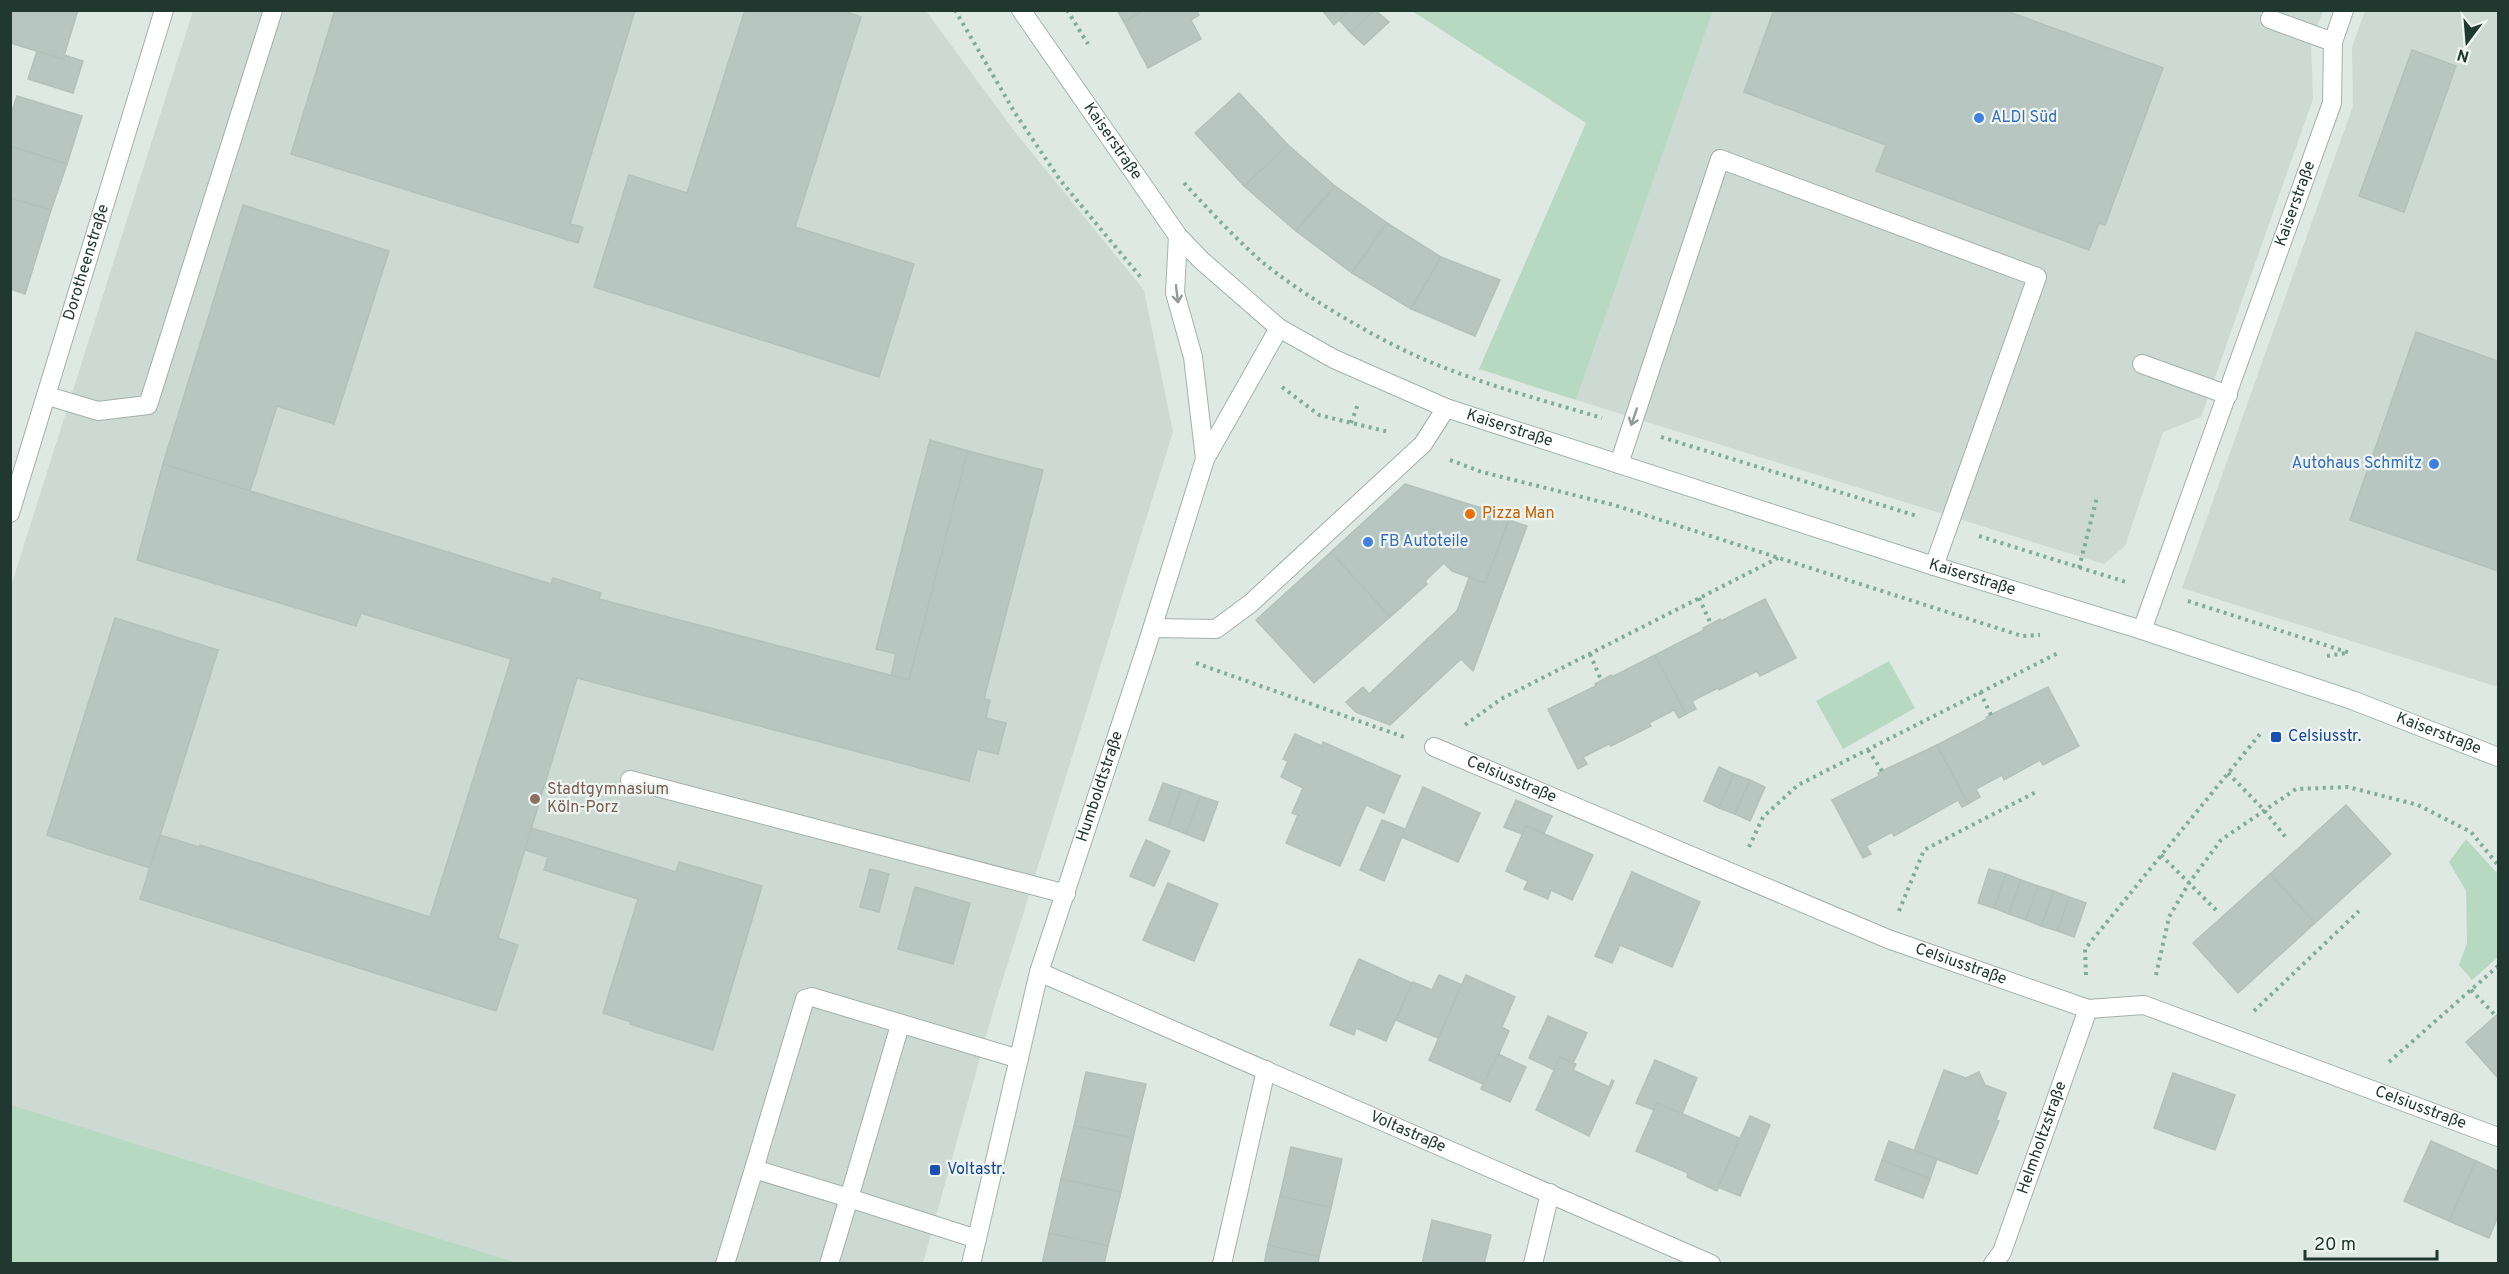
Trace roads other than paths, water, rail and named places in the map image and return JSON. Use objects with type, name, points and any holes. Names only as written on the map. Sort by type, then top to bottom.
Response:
[{"type":"street","name":"Dorotheenstraße","points":[[10,513],[48,396],[164,10]]},
{"type":"street","points":[[48,396],[98,411],[148,405],[273,10]]},
{"type":"street","name":"Kaiserstraße","points":[[1021,10],[1178,236],[1201,260],[1279,328],[1334,359],[1446,408],[1934,566],[2142,630],[2352,700],[2499,757]]},
{"type":"street","name":"Kaiserstraße","points":[[2142,630],[2332,103],[2333,42],[2344,10]]},
{"type":"street","points":[[2270,19],[2333,42]]},
{"type":"street","points":[[1619,464],[1720,159],[2037,277],[1934,566]]},
{"type":"street","points":[[1178,236],[1175,293],[1193,357],[1205,459]]},
{"type":"street","name":"Humboldtstraße","points":[[971,1263],[1039,972],[1150,637],[1205,459],[1279,328]]},
{"type":"street","points":[[2142,364],[2228,395]]},
{"type":"street","points":[[1150,637],[1216,629],[1251,603],[1423,444],[1446,408]]},
{"type":"street","name":"Celsiusstraße","points":[[1434,747],[1888,939],[2088,1009],[2144,1005],[2499,1137]]},
{"type":"street","points":[[630,780],[1066,894]]},
{"type":"street","name":"Voltastraße","points":[[1039,972],[1712,1263]]},
{"type":"street","points":[[724,1263],[805,999],[812,997],[1019,1059]]},
{"type":"street","name":"Helmholtzstraße","points":[[1993,1263],[2002,1252],[2088,1009]]},
{"type":"street","points":[[829,1263],[900,1024]]},
{"type":"street","points":[[1222,1263],[1266,1070]]},
{"type":"street","points":[[754,1169],[977,1239]]},
{"type":"street","points":[[1533,1263],[1550,1193]]},
{"type":"place","name":"ALDI Süd","points":[[1979,118]]},
{"type":"place","name":"Autohaus Schmitz","points":[[2434,464]]},
{"type":"place","name":"Pizza Man","points":[[1470,514]]},
{"type":"place","name":"FB Autoteile","points":[[1368,542]]},
{"type":"place","name":"Celsiusstr.","points":[[2276,737]]},
{"type":"place","name":"Stadtgymnasium Köln-Porz","points":[[535,799]]},
{"type":"place","name":"Voltastr.","points":[[935,1170]]}]
